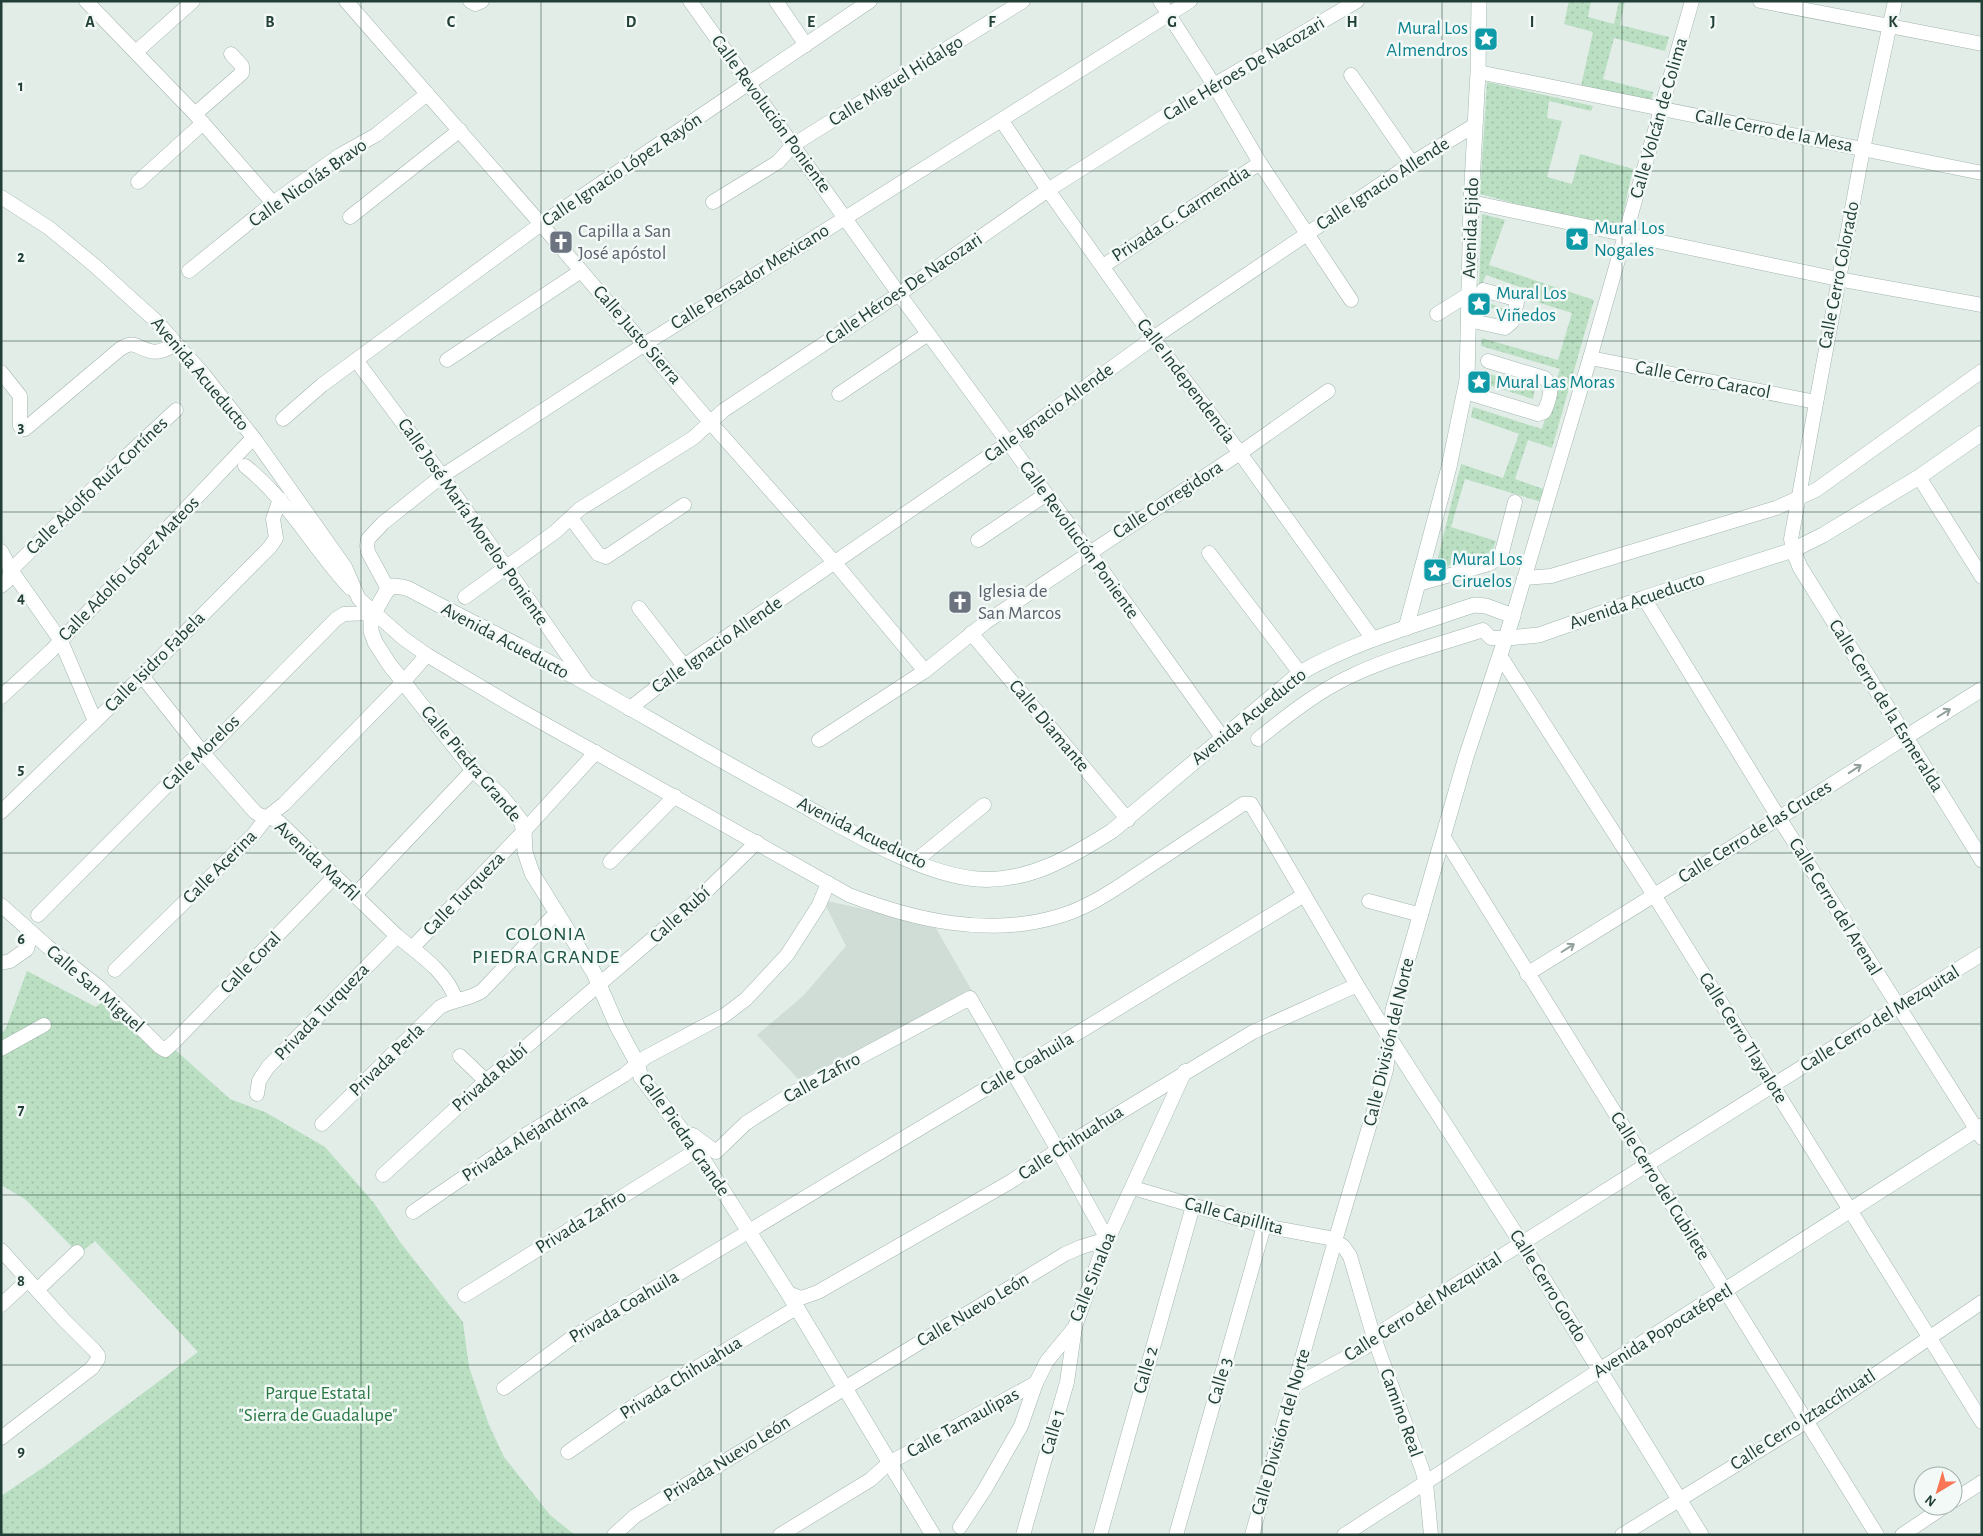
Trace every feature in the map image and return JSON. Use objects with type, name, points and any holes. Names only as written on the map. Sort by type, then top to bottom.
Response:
[{"type":"street","points":[[86,1],[199,118],[274,203]]},
{"type":"street","points":[[137,52],[193,1]]},
{"type":"street","name":"Calle Justo Sierra","points":[[346,1],[460,130],[710,422],[835,563],[925,671]]},
{"type":"street","points":[[470,1],[475,4],[482,1]]},
{"type":"street","name":"Calle Revolución Poniente","points":[[690,1],[844,218],[1222,737]]},
{"type":"street","points":[[776,1],[806,45]]},
{"type":"street","name":"Calle Miguel Hidalgo","points":[[713,202],[778,162],[793,145],[1024,1]]},
{"type":"street","points":[[1160,1],[1214,85],[1260,163],[1351,300]]},
{"type":"street","name":"Calle Pensador Mexicano","points":[[388,589],[368,552],[368,539],[382,523],[442,476],[645,344],[1169,16],[1190,1]]},
{"type":"street","name":"Calle Héroes De Nacozari","points":[[465,597],[555,532],[580,509],[693,438],[724,410],[899,294],[1048,190],[1214,85],[1357,1]]},
{"type":"street","name":"Avenida Ejido","points":[[1406,628],[1449,467],[1465,392],[1468,320],[1476,292],[1471,202],[1478,72],[1478,1]]},
{"type":"street","name":"Calle Volcán de Colima","points":[[1507,638],[1590,358],[1692,1]]},
{"type":"street","points":[[1760,1],[1982,44]]},
{"type":"street","name":"Calle Cerro Colorado","points":[[1793,550],[1791,539],[1838,278],[1863,149],[1895,1]]},
{"type":"street","name":"Calle Ignacio López Rayón","points":[[283,419],[322,385],[541,224],[750,84],[867,2]]},
{"type":"street","points":[[138,182],[242,73],[242,66],[230,54]]},
{"type":"street","name":"Calle Cerro de la Mesa","points":[[1478,72],[1982,172]]},
{"type":"street","points":[[1351,75],[1412,164]]},
{"type":"street","name":"Calle Nicolás Bravo","points":[[188,271],[274,203],[340,155],[376,135],[427,94]]},
{"type":"street","name":"Calle Independencia","points":[[1002,121],[1048,190],[1153,338],[1240,453],[1373,639]]},
{"type":"street","name":"Calle Ignacio Allende","points":[[629,709],[684,666],[1008,443],[1153,338],[1306,234],[1474,124]]},
{"type":"street","points":[[350,216],[460,130]]},
{"type":"street","name":"Privada G. Garmendia","points":[[1103,266],[1260,163]]},
{"type":"street","name":"Avenida Acueducto","points":[[1,197],[21,208],[49,228],[94,265],[137,303],[176,344],[253,438],[345,566],[355,593],[362,603],[374,613],[427,655],[849,895],[881,907],[952,924],[1005,926],[1029,924],[1058,917],[1089,904],[1243,804],[1249,803],[1253,806],[1304,895]]},
{"type":"street","points":[[1471,202],[1625,236],[1982,304]]},
{"type":"street","points":[[447,360],[581,271]]},
{"type":"street","points":[[1437,314],[1476,292],[1512,298],[1517,302],[1512,322],[1508,327],[1502,328],[1468,320]]},
{"type":"street","points":[[839,394],[928,334]]},
{"type":"street","points":[[1,372],[20,396],[20,426],[22,429],[30,427],[42,414],[120,349],[136,344],[151,352],[162,351],[176,344]]},
{"type":"street","name":"Calle Cerro Caracol","points":[[1590,358],[1816,402]]},
{"type":"street","name":"Calle José María Morelos Poniente","points":[[356,360],[442,476],[588,686]]},
{"type":"street","points":[[1465,392],[1538,414],[1544,412],[1551,389],[1548,381],[1544,378],[1488,361]]},
{"type":"street","points":[[1524,578],[1551,576],[1776,508],[1799,498],[1816,490],[1982,371]]},
{"type":"street","name":"Calle Corregidora","points":[[819,740],[925,671],[971,633],[1089,552],[1240,453],[1328,391]]},
{"type":"street","name":"Calle Adolfo Ruíz Cortínes","points":[[1,586],[8,580],[11,570],[117,465],[176,410]]},
{"type":"street","name":"Avenida Acueducto","points":[[1258,739],[1314,697],[1352,675],[1371,668],[1483,630],[1491,638],[1539,635],[1644,598],[1793,550],[1824,535],[1919,477],[1982,433]]},
{"type":"street","name":"Calle Adolfo López Mateos","points":[[1,697],[61,641],[253,438]]},
{"type":"street","points":[[244,466],[260,478],[280,499],[355,593]]},
{"type":"street","points":[[1919,477],[1982,577]]},
{"type":"street","points":[[978,540],[1045,495]]},
{"type":"street","name":"Calle Isidro Fabela","points":[[1,812],[142,676],[274,542],[274,515],[280,499]]},
{"type":"street","points":[[1418,584],[1489,564],[1497,559],[1502,552],[1515,502]]},
{"type":"street","points":[[571,518],[598,554],[606,557],[684,505]]},
{"type":"street","name":"Calle Cerro de la Esmeralda","points":[[1793,550],[1800,567],[1982,860]]},
{"type":"street","points":[[1,551],[11,570],[61,641],[95,720]]},
{"type":"street","points":[[1209,553],[1300,673]]},
{"type":"street","name":"Avenida Acueducto","points":[[388,589],[396,586],[409,589],[521,648],[773,789],[914,862],[956,876],[978,879],[1001,879],[1036,872],[1052,866],[1089,846],[1128,820],[1222,737],[1300,673],[1326,659],[1373,639],[1474,605],[1486,606],[1513,616]]},
{"type":"street","points":[[374,613],[388,589]]},
{"type":"street","name":"Calle Cerro del Arenal","points":[[1644,598],[1779,818],[1980,1131]]},
{"type":"street","points":[[639,608],[684,666]]},
{"type":"street","name":"Calle Piedra Grande","points":[[374,613],[370,622],[375,642],[403,682],[473,770],[507,802],[521,821],[527,860],[532,874],[600,984],[616,1026],[641,1077],[697,1150],[749,1231],[933,1535]]},
{"type":"street","name":"Calle Morelos","points":[[38,915],[336,619],[344,614],[374,613]]},
{"type":"street","name":"Calle Diamante","points":[[971,633],[1128,820]]},
{"type":"street","name":"Calle División del Norte","points":[[1252,1535],[1335,1241],[1386,1070],[1394,1010],[1443,836],[1466,757],[1507,638]]},
{"type":"street","name":"Calle Acerina","points":[[115,970],[254,834],[266,818],[284,804],[427,655]]},
{"type":"street","name":"Calle Cerro Tlayalote","points":[[1501,657],[1654,895],[1982,1422]]},
{"type":"street","name":"Avenida Marfil","points":[[142,676],[203,752],[255,812],[261,817],[274,818],[279,822],[397,936],[413,947],[446,981],[452,989],[456,1000]]},
{"type":"street","name":"Calle Cerro de las Cruces","points":[[1527,974],[1779,818],[1982,689]]},
{"type":"street","name":"Calle Turqueza","points":[[413,947],[524,831],[596,752]]},
{"type":"street","points":[[355,896],[473,770]]},
{"type":"street","points":[[610,862],[674,796]]},
{"type":"street","points":[[914,862],[984,806]]},
{"type":"street","name":"Calle Cerro del Cubilete","points":[[1443,836],[1646,1165],[1808,1421],[1877,1535]]},
{"type":"street","name":"Calle Rubí","points":[[600,984],[692,905],[757,842]]},
{"type":"street","name":"Calle Coral","points":[[167,1049],[335,876]]},
{"type":"street","name":"Privada Alejandrina","points":[[413,1212],[527,1134],[624,1075],[636,1064],[725,1015],[746,999],[787,955],[819,905],[828,883]]},
{"type":"street","points":[[1304,895],[1390,1039]]},
{"type":"street","name":"Calle Coahuila","points":[[749,1231],[1304,895]]},
{"type":"street","points":[[1369,901],[1421,915]]},
{"type":"street","name":"Calle San Miguel","points":[[1,906],[31,933],[100,988],[160,1048],[167,1049]]},
{"type":"street","name":"Privada Perla","points":[[322,1124],[440,1007],[456,1000],[474,996],[482,991],[557,912]]},
{"type":"street","points":[[1,963],[10,961],[27,949],[31,933]]},
{"type":"street","name":"Privada Turqueza","points":[[257,1094],[259,1081],[268,1067],[397,936]]},
{"type":"street","name":"Calle Cerro del Mezquital","points":[[1295,1385],[1364,1348],[1387,1328],[1774,1087],[1982,954]]},
{"type":"street","name":"Privada Rubí","points":[[383,1175],[486,1080],[600,984]]},
{"type":"street","name":"Calle Chihuahua","points":[[788,1293],[801,1298],[818,1292],[1010,1182],[1058,1150],[1185,1072],[1273,1022],[1357,985]]},
{"type":"street","name":"Calle Zafiro","points":[[684,1133],[693,1135],[716,1152],[746,1123],[792,1093],[970,998],[1012,1073]]},
{"type":"street","points":[[1,1049],[44,1025]]},
{"type":"street","name":"Calle Cerro Gordo","points":[[1390,1039],[1522,1244],[1701,1535]]},
{"type":"street","points":[[460,1056],[486,1080]]},
{"type":"street","name":"Calle Sinaloa","points":[[960,1527],[986,1490],[1021,1426],[1036,1383],[1047,1361],[1075,1327],[1107,1240],[1133,1188],[1185,1072]]},
{"type":"street","points":[[1012,1073],[1058,1150],[1107,1240]]},
{"type":"street","name":"Avenida Popocatépetl","points":[[1344,1535],[1850,1211],[1980,1131]]},
{"type":"street","name":"Privada Zafiro","points":[[465,1294],[697,1150]]},
{"type":"street","name":"Calle Capillita","points":[[1133,1188],[1264,1226],[1335,1241]]},
{"type":"street","name":"Calle 2","points":[[1100,1535],[1193,1206]]},
{"type":"street","name":"Calle 3","points":[[1176,1535],[1264,1226]]},
{"type":"street","name":"Privada Coahuila","points":[[504,1388],[570,1339],[749,1231]]},
{"type":"street","name":"Calle Nuevo León","points":[[844,1388],[1065,1254],[1081,1246],[1107,1240]]},
{"type":"street","name":"Camino Real","points":[[1335,1241],[1347,1250],[1350,1256],[1374,1338],[1426,1483],[1431,1535]]},
{"type":"street","points":[[1,1250],[98,1355],[98,1360],[92,1368],[1,1438]]},
{"type":"street","points":[[1,1305],[33,1285],[77,1252]]},
{"type":"street","name":"Calle Cerro Iztaccíhuatl","points":[[1622,1535],[1679,1498],[1808,1421],[1982,1302]]},
{"type":"street","name":"Privada Chihuahua","points":[[568,1452],[638,1403],[796,1308]]},
{"type":"street","name":"Calle 1","points":[[1023,1535],[1067,1382],[1075,1327]]},
{"type":"street","name":"Calle Tamaulipas","points":[[780,1535],[870,1480],[889,1463],[1036,1383]]},
{"type":"street","name":"Privada Nuevo León","points":[[614,1535],[635,1516],[844,1388]]},
{"type":"street","points":[[1963,1494],[1982,1482]]},
{"type":"street","points":[[1902,1535],[1930,1516]]},
{"type":"shaded area","points":[[823,900],[934,925],[972,991],[799,1080],[757,1035],[803,996],[846,946]]},
{"type":"green space","points":[[1569,1],[1591,1],[1588,17],[1614,24],[1619,1],[1625,1],[1620,25],[1669,37],[1665,51],[1614,38],[1603,79],[1653,92],[1651,103],[1581,86],[1593,32],[1564,24]]},
{"type":"green space","points":[[1487,82],[1593,106],[1591,111],[1549,101],[1547,118],[1562,121],[1547,177],[1572,184],[1580,154],[1633,169],[1619,232],[1480,194]]},
{"type":"green space","points":[[1482,214],[1505,220],[1489,265],[1594,300],[1552,448],[1528,440],[1515,479],[1549,491],[1545,503],[1465,479],[1451,527],[1496,541],[1492,552],[1435,570],[1461,464],[1503,478],[1519,434],[1471,417],[1473,407],[1542,429],[1560,369],[1481,346],[1482,338],[1558,360],[1572,313],[1528,299],[1528,290],[1486,275],[1483,282],[1481,300],[1507,310],[1506,313],[1480,304],[1478,310]]},
{"type":"green space","points":[[1480,371],[1535,388],[1533,399],[1479,382]]},
{"type":"green space","name":"Parque Estatal \"Sierra de Guadalupe\"","points":[[27,971],[96,1007],[102,1002],[123,1021],[172,1047],[230,1099],[265,1112],[325,1147],[374,1203],[400,1242],[463,1322],[469,1367],[489,1425],[504,1457],[550,1515],[575,1535],[1,1535],[1,1496],[47,1465],[198,1352],[95,1241],[79,1254],[25,1199],[1,1185],[1,1035],[6,1028]]},
{"type":"place","name":"Mural Los Almendros","points":[[1486,39]]},
{"type":"place","name":"Mural Los Nogales","points":[[1577,239]]},
{"type":"place","name":"Capilla a San José apóstol","points":[[561,242]]},
{"type":"place","name":"Mural Los Viñedos","points":[[1479,304]]},
{"type":"place","name":"Mural Las Moras","points":[[1479,382]]},
{"type":"place","name":"Mural Los Ciruelos","points":[[1435,570]]},
{"type":"place","name":"Iglesia de San Marcos","points":[[960,602]]},
{"type":"district","name":"COLONIA PIEDRA GRANDE","points":[[546,946]]}]
